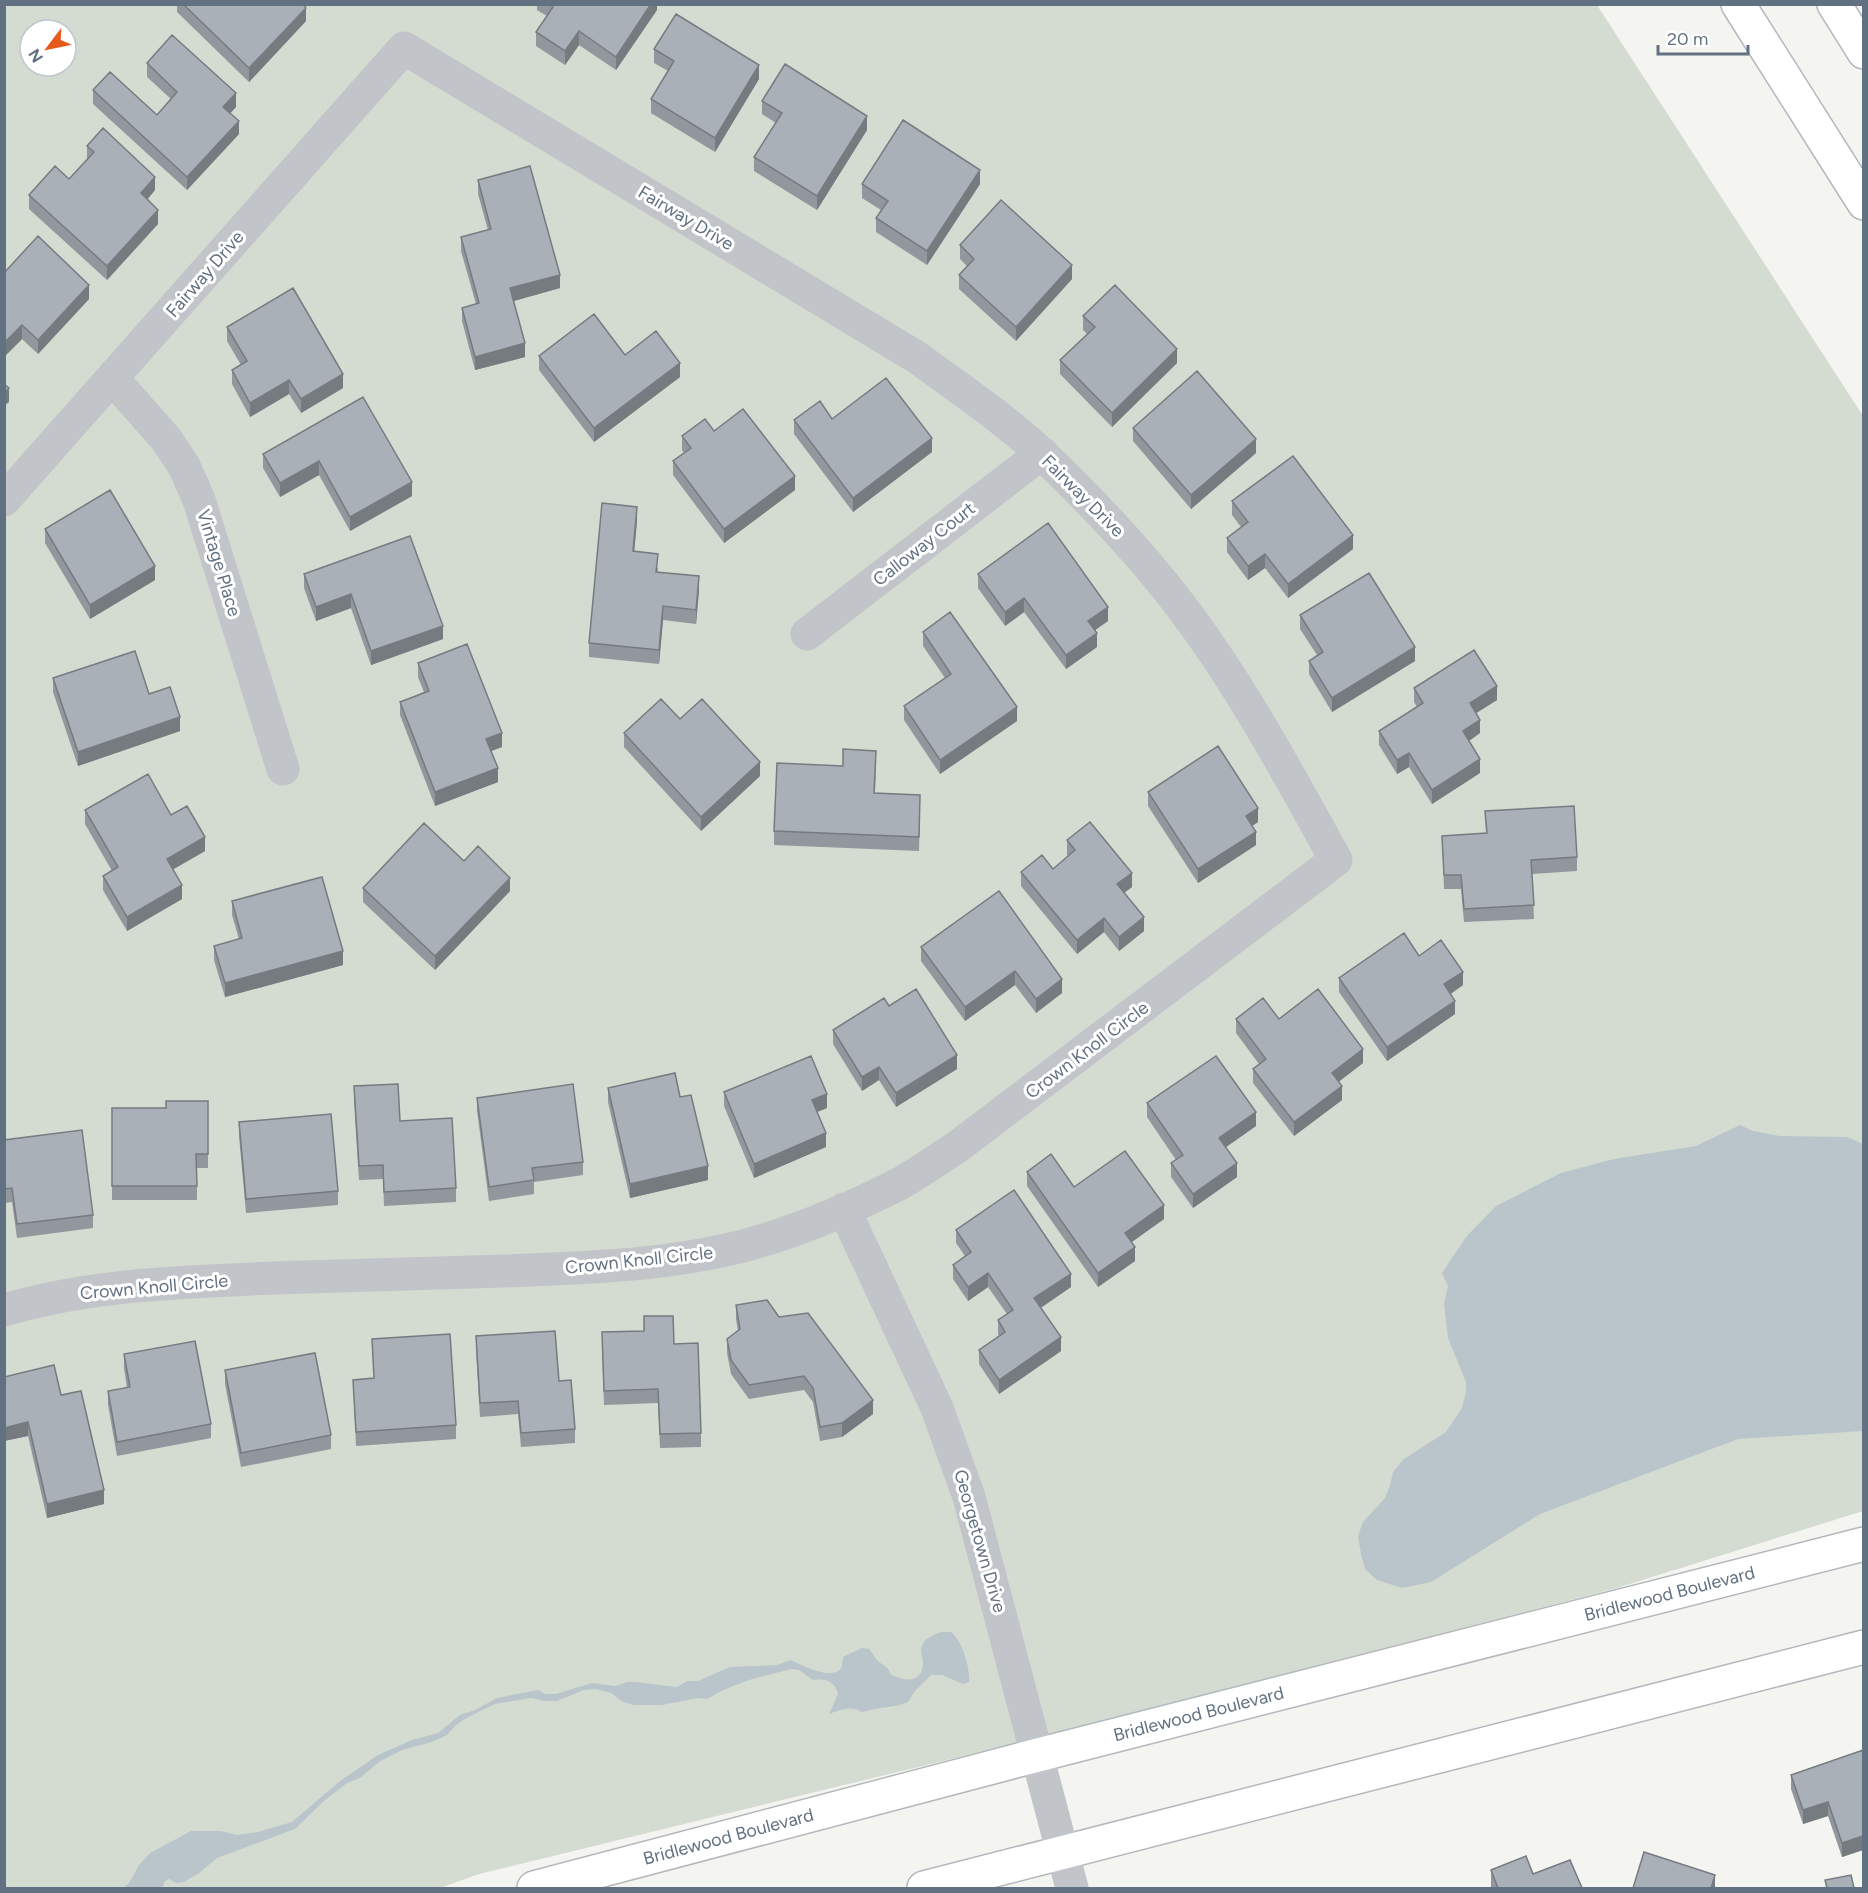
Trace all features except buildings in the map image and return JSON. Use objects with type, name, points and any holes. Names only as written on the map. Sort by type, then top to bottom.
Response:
[{"type":"main road","points":[[1738,4],[1863,203]]},
{"type":"main road","points":[[1834,4],[1863,52]]},
{"type":"main road","name":"Bridlewood Boulevard","points":[[534,1888],[1038,1755],[1863,1544]]},
{"type":"main road","points":[[924,1888],[1863,1647]]},
{"type":"street","name":"Fairway Drive","points":[[4,500],[404,48],[918,358],[1042,453],[1124,537],[1181,606],[1270,740],[1336,860]]},
{"type":"street","name":"Vintage Place","points":[[113,379],[166,439],[184,466],[195,492],[283,769]]},
{"type":"street","name":"Calloway Court","points":[[807,634],[1042,453]]},
{"type":"street","name":"Crown Knoll Circle","points":[[4,1310],[74,1294],[176,1282],[558,1269],[691,1257],[740,1247],[788,1232],[900,1183],[957,1147],[1336,860]]},
{"type":"street","name":"Georgetown Drive","points":[[844,1209],[937,1408],[956,1459],[974,1514],[1072,1888]]},
{"type":"shaded area","points":[[5,5],[1597,5],[1863,416],[1863,1511],[1617,1588],[1115,1719],[479,1874],[440,1888],[5,1888]]},
{"type":"shaded area","points":[[1740,1125],[1753,1131],[1780,1136],[1847,1137],[1863,1144],[1863,1431],[1738,1439],[1540,1514],[1431,1582],[1402,1588],[1377,1580],[1365,1569],[1361,1554],[1358,1536],[1363,1522],[1385,1498],[1393,1472],[1404,1459],[1446,1432],[1462,1408],[1466,1382],[1448,1338],[1444,1304],[1448,1286],[1442,1273],[1466,1237],[1496,1206],[1561,1173],[1614,1159],[1696,1146]]},
{"type":"shaded area","points":[[941,1632],[951,1632],[959,1642],[967,1662],[969,1682],[963,1684],[942,1675],[931,1675],[915,1691],[908,1702],[862,1712],[850,1709],[829,1714],[838,1694],[835,1686],[829,1681],[813,1680],[799,1670],[791,1669],[749,1680],[707,1699],[698,1698],[662,1705],[634,1705],[623,1702],[611,1693],[595,1689],[584,1690],[557,1701],[531,1698],[495,1704],[466,1718],[447,1735],[432,1742],[402,1750],[379,1762],[360,1778],[347,1783],[325,1800],[295,1829],[217,1858],[184,1882],[176,1883],[169,1879],[165,1881],[162,1888],[123,1888],[150,1853],[191,1831],[221,1831],[237,1835],[258,1832],[292,1822],[340,1781],[378,1755],[412,1740],[438,1733],[460,1715],[497,1698],[538,1690],[545,1694],[556,1694],[592,1683],[615,1686],[635,1682],[677,1687],[687,1681],[698,1681],[730,1667],[777,1665],[791,1660],[814,1670],[833,1673],[841,1668],[843,1657],[862,1648],[869,1649],[877,1660],[887,1667],[890,1674],[911,1679],[922,1671],[923,1643]]}]
